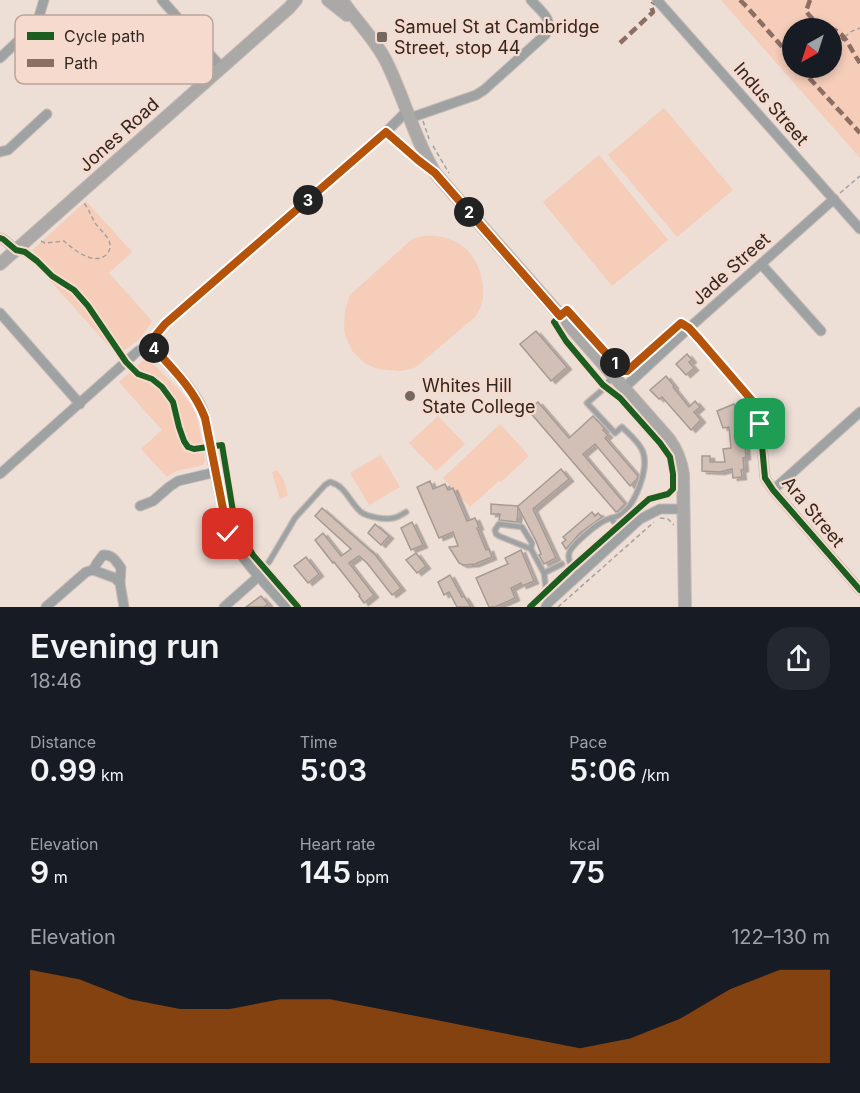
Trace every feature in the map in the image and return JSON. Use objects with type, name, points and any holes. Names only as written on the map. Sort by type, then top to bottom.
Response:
[{"type":"street","points":[[39,15],[44,0]]},
{"type":"street","points":[[162,0],[175,15]]},
{"type":"street","name":"Jones Road","points":[[213,76],[293,4],[308,0]]},
{"type":"street","points":[[328,0],[360,26]]},
{"type":"street","points":[[342,0],[386,61],[426,158],[435,173],[669,439],[676,450],[683,474],[685,607]]},
{"type":"street","points":[[0,474],[138,351],[151,345],[165,324],[386,132],[409,114],[476,95],[484,90],[545,35],[550,27],[549,20],[531,0]]},
{"type":"street","name":"Indus Street","points":[[657,0],[860,229]]},
{"type":"street","points":[[0,58],[15,44]]},
{"type":"street","points":[[213,58],[222,68]]},
{"type":"street","name":"Jones Road","points":[[0,264],[204,84]]},
{"type":"street","points":[[0,152],[8,150],[47,114]]},
{"type":"street","points":[[386,132],[435,173]]},
{"type":"street","name":"Jade Street","points":[[624,388],[834,199]]},
{"type":"street","points":[[0,238],[16,250]]},
{"type":"street","points":[[761,264],[821,331]]},
{"type":"street","points":[[0,313],[80,404]]},
{"type":"street","name":"Ara Street","points":[[689,328],[755,404],[760,424],[765,478],[860,590]]},
{"type":"street","points":[[151,345],[185,382],[200,403],[208,430],[228,534],[234,545],[286,607]]},
{"type":"street","points":[[773,490],[858,417]]},
{"type":"street","points":[[140,506],[153,501],[178,481],[216,472]]},
{"type":"street","points":[[547,605],[640,519],[660,509],[684,508]]},
{"type":"street","points":[[93,570],[103,555],[112,557],[121,567],[120,584],[124,607]]},
{"type":"street","points":[[46,607],[86,572],[93,570],[115,578],[120,584]]},
{"type":"street","points":[[224,607],[258,575]]},
{"type":"lane","points":[[578,574],[570,564],[568,555],[572,548],[604,520],[618,516],[627,508],[642,482],[645,465],[644,453],[622,427],[615,433],[587,403],[613,376]]},
{"type":"lane","points":[[258,575],[269,562],[295,518],[330,482],[336,483],[344,490],[361,513],[366,515],[396,519],[406,512]]},
{"type":"lane","points":[[611,518],[623,534]]},
{"type":"lane","points":[[531,549],[496,534],[497,526],[503,524],[522,527],[532,543],[531,549],[544,573],[547,605]]},
{"type":"lane","points":[[544,573],[561,564]]},
{"type":"path","points":[[845,38],[850,32],[860,28]]},
{"type":"path","points":[[423,120],[430,142],[453,180]]},
{"type":"path","points":[[834,199],[860,176]]},
{"type":"path","points":[[40,240],[45,243],[64,241],[78,253],[97,258],[108,253],[109,242],[89,209],[77,196]]},
{"type":"path","points":[[558,607],[659,518],[668,519],[674,525],[675,532]]},
{"type":"shaded area","points":[[721,0],[860,0],[860,158],[790,78],[842,78],[842,18],[782,18],[782,69]]},
{"type":"shaded area","points":[[664,108],[733,190],[677,237],[608,155]]},
{"type":"shaded area","points":[[599,155],[668,240],[612,286],[543,202]]},
{"type":"shaded area","points":[[86,201],[132,252],[109,273],[152,321],[137,341],[116,354],[27,255]]},
{"type":"shaded area","points":[[423,236],[454,241],[469,252],[475,260],[482,280],[482,304],[475,317],[416,367],[400,371],[378,369],[366,364],[353,352],[345,335],[345,310],[350,295],[411,240]]},
{"type":"shaded area","points":[[144,360],[150,361],[168,378],[186,397],[194,410],[205,461],[203,465],[176,471],[167,477],[141,449],[162,430],[119,382]]},
{"type":"shaded area","points":[[438,416],[465,444],[436,471],[409,443]]},
{"type":"shaded area","points":[[500,424],[529,456],[470,507],[443,478]]},
{"type":"shaded area","points":[[381,455],[400,487],[369,505],[350,473]]},
{"type":"shaded area","points":[[277,470],[283,479],[288,495],[280,499],[272,472]]},
{"type":"building","points":[[536,331],[567,367],[551,381],[520,344]]},
{"type":"building","points":[[687,354],[694,368],[686,375],[676,364]]},
{"type":"building","points":[[666,376],[689,407],[695,401],[700,407],[694,412],[701,420],[691,430],[662,397],[659,399],[650,390]]},
{"type":"building","points":[[538,402],[569,438],[593,416],[605,429],[603,430],[608,435],[605,438],[638,476],[637,479],[630,486],[595,444],[583,454],[625,504],[618,511],[616,512],[528,410]]},
{"type":"building","points":[[734,404],[740,419],[744,419],[746,434],[744,435],[746,457],[743,458],[742,477],[733,478],[732,469],[720,472],[702,471],[702,456],[710,456],[710,462],[725,462],[723,449],[731,448],[729,427],[723,428],[717,411]]},
{"type":"building","points":[[561,469],[569,479],[533,509],[556,558],[544,564],[536,541],[518,507],[517,522],[499,520],[500,514],[491,514],[491,504],[518,506]]},
{"type":"building","points":[[430,481],[433,489],[445,484],[448,490],[453,488],[467,521],[475,518],[486,550],[489,549],[492,557],[475,564],[459,563],[449,547],[458,546],[453,532],[439,538],[417,487]]},
{"type":"building","points":[[322,508],[373,552],[401,588],[392,595],[359,556],[349,563],[374,595],[364,603],[315,540],[323,533],[341,556],[351,549],[315,516]]},
{"type":"building","points":[[592,512],[595,516],[598,513],[602,517],[580,533],[566,549],[562,543],[566,540],[563,537]]},
{"type":"building","points":[[412,522],[423,545],[411,550],[401,528]]},
{"type":"building","points":[[375,524],[389,536],[381,545],[368,533]]},
{"type":"building","points":[[521,550],[534,581],[522,586],[521,583],[511,588],[515,598],[495,607],[489,607],[476,578],[508,564],[505,558]]},
{"type":"building","points":[[416,553],[426,566],[417,573],[406,560]]},
{"type":"building","points":[[306,557],[319,574],[308,583],[294,566]]},
{"type":"building","points":[[450,575],[462,597],[464,596],[471,607],[457,607],[449,592],[444,595],[438,582]]},
{"type":"building","points":[[261,596],[268,604],[264,607],[246,607]]},
{"type":"marked path","points":[[740,0],[782,47]]},
{"type":"marked path","points":[[810,0],[806,11],[814,20],[842,35],[860,63]]},
{"type":"marked path","points":[[620,43],[653,12],[651,6],[653,3]]},
{"type":"marked path","points":[[809,78],[860,133]]},
{"type":"cycle path","points":[[0,238],[16,250],[25,252],[52,276],[74,290],[88,306],[126,362],[138,374],[152,379],[162,387],[173,402],[179,427],[188,447],[194,449],[222,445],[234,517],[241,533],[253,555],[298,607]]},
{"type":"cycle path","points":[[530,607],[649,499],[668,494],[673,489],[670,457],[620,398],[603,385],[566,341],[554,322],[567,310],[622,371],[627,371],[681,323],[689,328],[755,404],[760,424],[765,478],[860,590]]},
{"type":"place","name":"Samuel St at Cambridge Street, stop 44","points":[[382,37]]},
{"type":"place","name":"Whites Hill State College","points":[[410,396]]},
{"type":"route","points":[[228,534],[208,430],[200,403],[185,382],[151,345],[165,324],[386,132],[435,173],[560,316],[567,310],[622,371],[627,371],[681,323],[689,328],[755,404],[760,424]]}]
